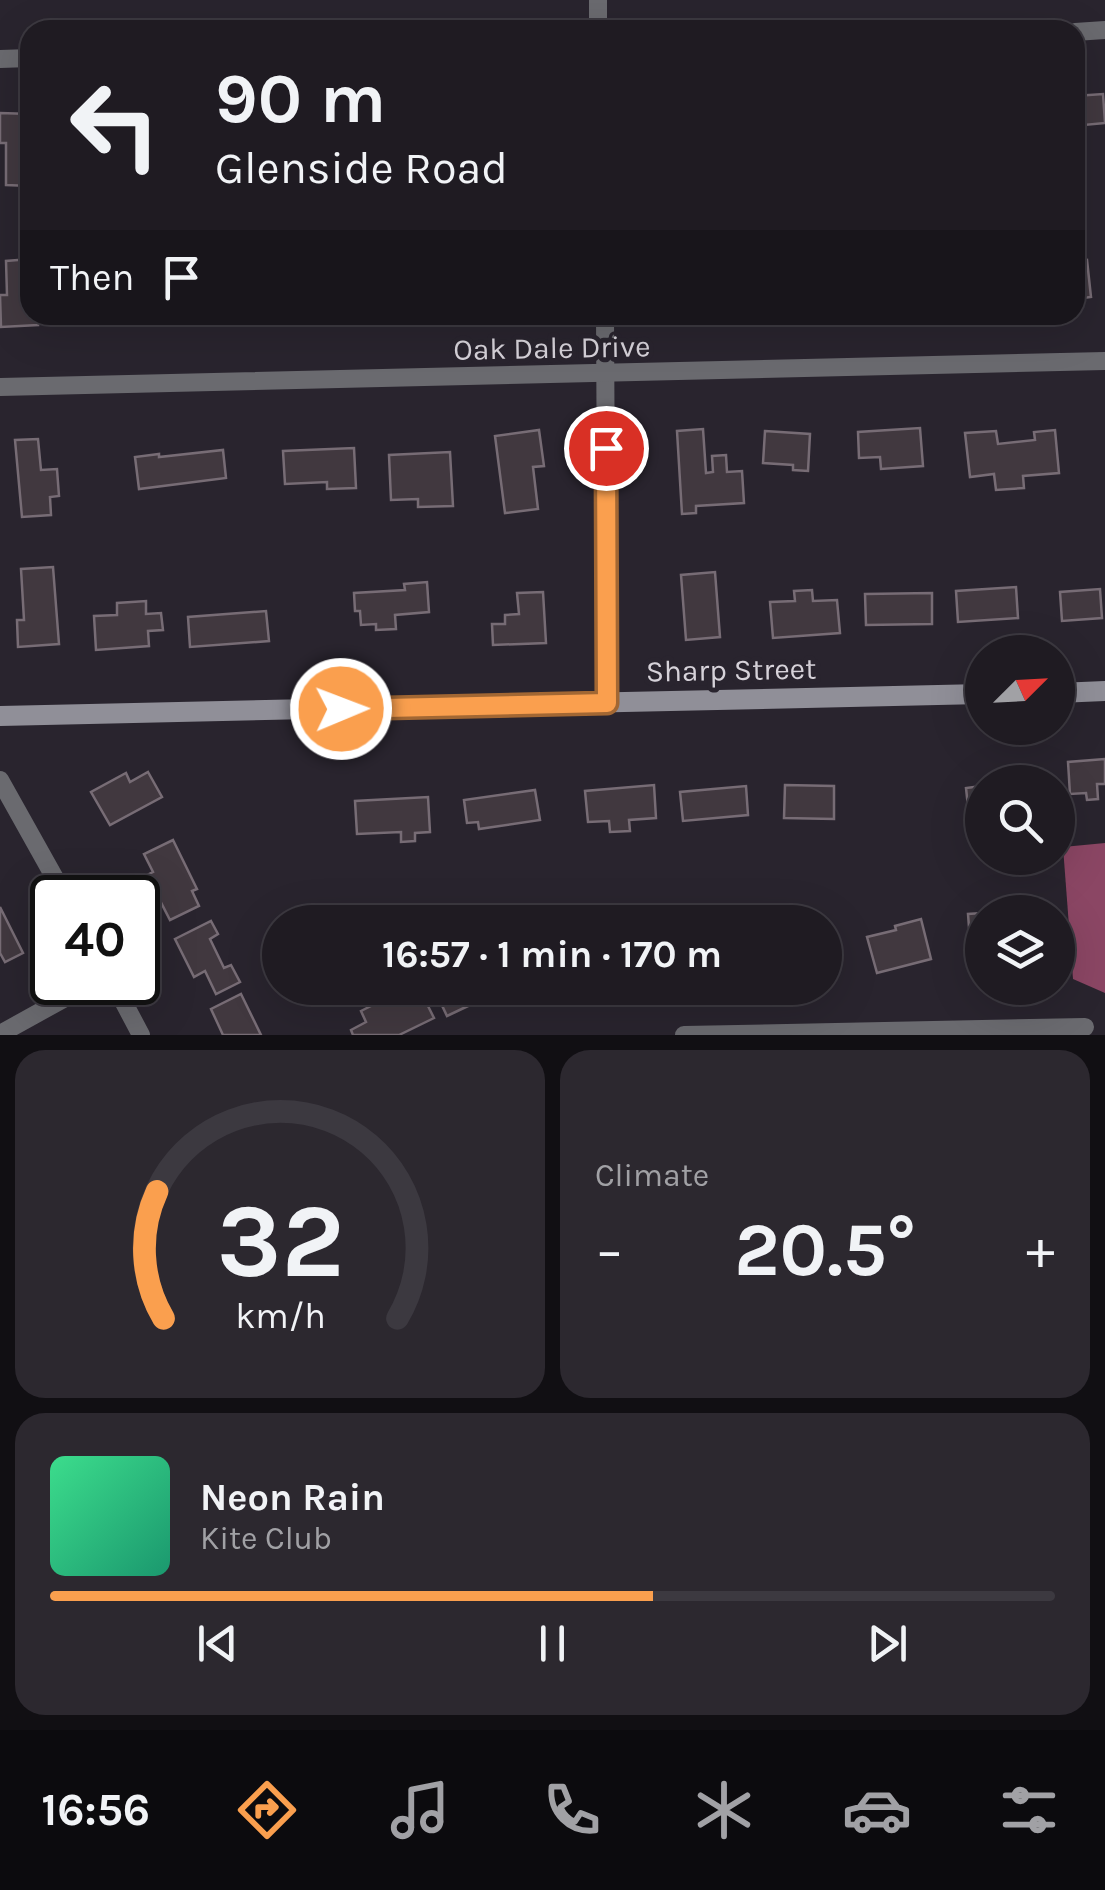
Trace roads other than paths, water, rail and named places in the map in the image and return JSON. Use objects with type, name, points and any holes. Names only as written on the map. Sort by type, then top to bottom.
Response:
[{"type":"street","points":[[605,325],[607,703]]},
{"type":"street","name":"Oak Dale Drive","points":[[0,387],[1105,361]]},
{"type":"street","points":[[1075,692],[1105,692]]},
{"type":"street","name":"Sharp Street","points":[[0,716],[965,694]]},
{"type":"street","points":[[0,780],[53,875]]},
{"type":"street","points":[[0,1034],[52,1005]]},
{"type":"street","points":[[125,1005],[141,1035]]},
{"type":"street","points":[[684,1035],[1086,1027]]}]
